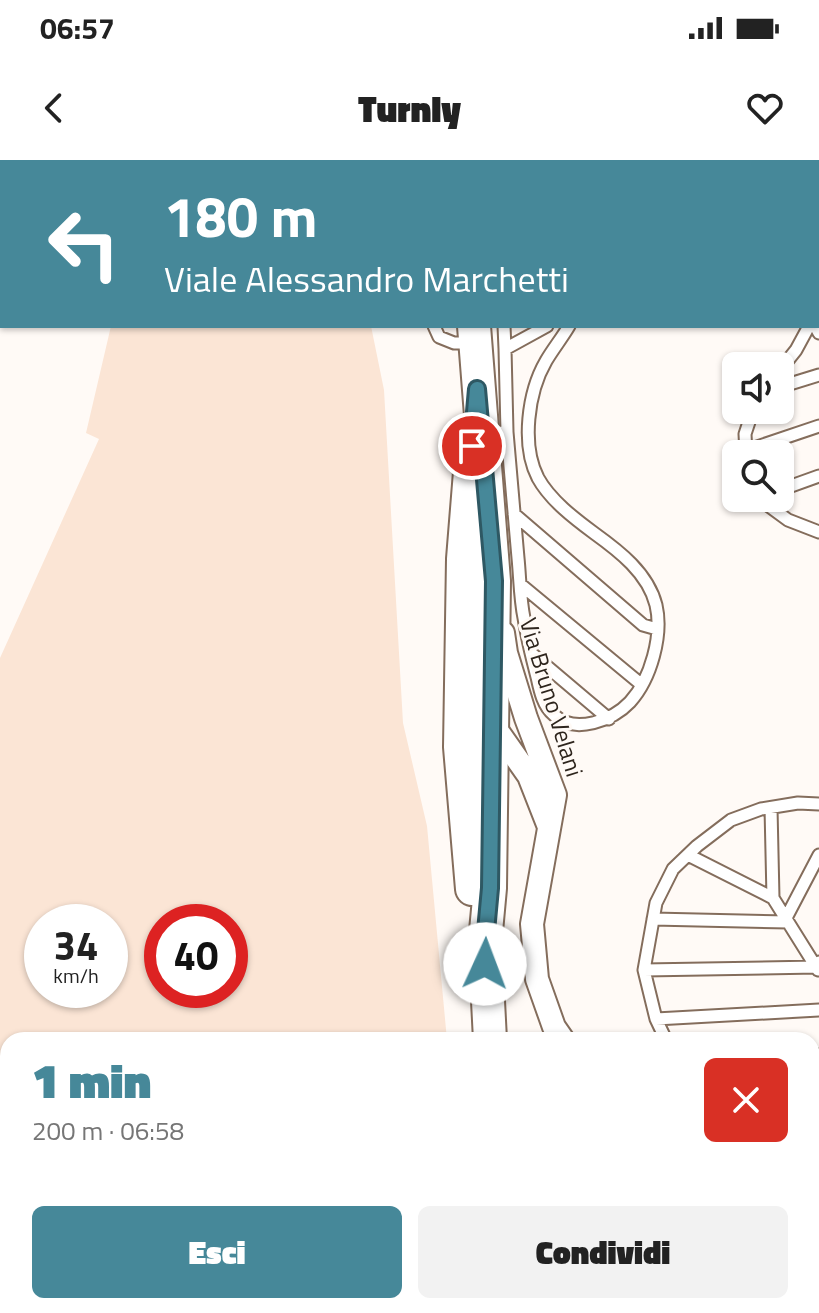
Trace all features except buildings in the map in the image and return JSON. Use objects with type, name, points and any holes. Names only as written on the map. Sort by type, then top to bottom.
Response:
[{"type":"street","points":[[485,340],[477,389],[463,559],[460,747],[469,866],[485,942]]},
{"type":"street","points":[[477,389],[495,432],[507,583],[491,723],[490,888],[485,942],[489,1032]]},
{"type":"street","name":"Via Bruno Velani","points":[[507,583],[506,653],[555,795],[532,924],[537,979],[557,1032]]},
{"type":"street","name":"Via Bruno Velani","points":[[462,658],[478,703],[529,776],[549,829]]},
{"type":"lane","points":[[435,328],[439,337],[454,343],[485,340],[538,328]]},
{"type":"lane","points":[[485,340],[501,328]]},
{"type":"lane","points":[[485,340],[495,432],[514,514],[507,583],[523,615],[545,704],[555,717],[571,723],[590,724],[609,719],[630,702],[642,685],[654,652],[656,605],[638,572],[622,554],[586,527],[554,498],[538,478],[530,450],[529,426],[535,388],[545,363],[568,328]]},
{"type":"lane","points":[[794,352],[816,329]]},
{"type":"lane","points":[[794,383],[819,375]]},
{"type":"lane","points":[[780,440],[819,426]]},
{"type":"lane","points":[[794,485],[819,476]]},
{"type":"lane","points":[[777,512],[788,520],[818,530]]},
{"type":"lane","points":[[514,514],[643,625],[657,629]]},
{"type":"lane","points":[[507,583],[642,685]]},
{"type":"lane","points":[[531,652],[609,719]]},
{"type":"lane","points":[[662,1032],[644,970],[656,903],[673,869],[731,820],[798,803],[819,804]]},
{"type":"lane","points":[[771,808],[773,898]]},
{"type":"lane","points":[[688,855],[773,898],[818,967]]},
{"type":"lane","points":[[787,920],[819,855]]},
{"type":"lane","points":[[653,919],[787,920]]},
{"type":"lane","points":[[644,970],[818,967]]},
{"type":"lane","points":[[656,1019],[819,1010]]},
{"type":"shaded area","points":[[111,328],[371,328],[384,390],[403,723],[427,826],[446,1032],[0,1032],[0,658],[99,439],[86,433]]},
{"type":"route","points":[[472,446],[477,389],[494,581],[490,888],[485,964]]}]
